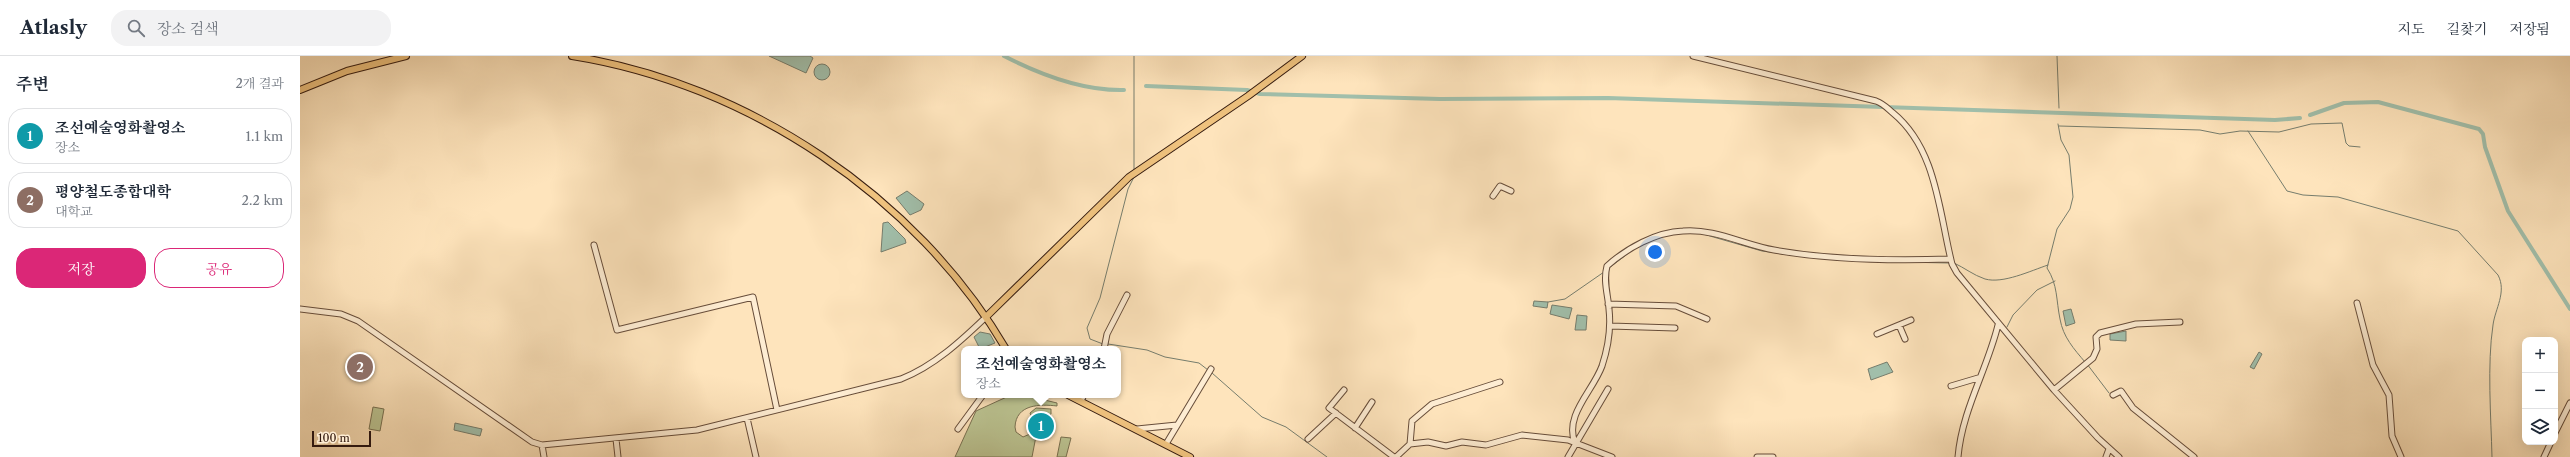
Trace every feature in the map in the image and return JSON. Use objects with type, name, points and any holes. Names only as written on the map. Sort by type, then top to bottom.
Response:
[{"type":"main road","points":[[300,90],[347,71],[406,56]]},
{"type":"main road","points":[[572,56],[640,72],[715,97],[816,154],[861,184],[911,227],[959,280],[987,316],[1004,346]]},
{"type":"main road","points":[[987,316],[1129,177],[1140,171],[1248,96],[1302,56]]},
{"type":"main road","points":[[1083,398],[1190,457]]},
{"type":"street","points":[[1693,56],[1876,101],[1888,108],[1904,122],[1915,135],[1924,153],[1936,190],[1951,262],[1998,325],[2054,390],[2109,449],[2119,457]]},
{"type":"street","points":[[1493,196],[1500,186],[1511,191]]},
{"type":"street","points":[[1575,443],[1572,435],[1573,421],[1601,367],[1610,326],[1605,291],[1607,266],[1634,247],[1653,237],[1681,231],[1699,231],[1783,251],[1854,257],[1951,262]]},
{"type":"street","points":[[594,245],[617,330],[753,297],[777,410]]},
{"type":"street","points":[[1104,346],[1127,295]]},
{"type":"street","points":[[2357,303],[2373,365],[2389,395],[2392,436],[2400,457]]},
{"type":"street","points":[[1608,304],[1676,306],[1708,319]]},
{"type":"street","points":[[300,309],[341,314],[358,321],[532,442],[542,445],[697,430],[914,374],[959,342],[987,316]]},
{"type":"street","points":[[1877,334],[1911,320]]},
{"type":"street","points":[[2054,390],[2093,358],[2097,349],[2096,337],[2100,333],[2136,324],[2180,322]]},
{"type":"street","points":[[1899,325],[1905,339]]},
{"type":"street","points":[[1958,457],[1961,431],[1978,378],[1988,362],[1998,325]]},
{"type":"street","points":[[1610,326],[1675,328]]},
{"type":"street","points":[[1166,444],[1211,369]]},
{"type":"street","points":[[1951,386],[1978,378]]},
{"type":"street","points":[[1410,444],[1412,421],[1432,404],[1500,382]]},
{"type":"street","points":[[1568,457],[1608,389]]},
{"type":"street","points":[[1344,390],[1329,408],[1395,457],[1410,444],[1428,442],[1446,446],[1462,442],[1486,444],[1522,435],[1568,440],[1612,457]]},
{"type":"street","points":[[2113,395],[2121,391],[2133,408],[2194,457]]},
{"type":"street","points":[[958,429],[981,398]]},
{"type":"street","points":[[1355,428],[1372,402]]},
{"type":"street","points":[[2558,427],[2570,403]]},
{"type":"street","points":[[1308,439],[1336,413]]},
{"type":"street","points":[[747,418],[756,457]]},
{"type":"street","points":[[1137,429],[1177,425]]},
{"type":"street","points":[[616,439],[618,457]]},
{"type":"street","points":[[542,445],[544,457]]},
{"type":"street","points":[[2546,457],[2550,445]]},
{"type":"street","points":[[2106,457],[2109,449]]},
{"type":"street","points":[[1756,457],[1773,457]]},
{"type":"green space","points":[[1004,398],[1036,398],[1057,403],[1057,406],[1043,405],[1030,407],[1024,410],[1016,419],[1016,432],[1023,437],[1037,431],[1032,457],[955,457],[976,411]]},
{"type":"green space","points":[[373,407],[384,409],[380,431],[369,429]]},
{"type":"green space","points":[[1036,408],[1051,409],[1051,414],[1048,417],[1037,415],[1034,423],[1030,413]]},
{"type":"green space","points":[[1061,437],[1071,438],[1066,457],[1057,457]]},
{"type":"shaded area","points":[[769,56],[810,56],[813,58],[806,73]]},
{"type":"shaded area","points":[[822,64],[828,66],[830,72],[828,78],[822,80],[816,78],[814,72],[816,66]]},
{"type":"shaded area","points":[[907,191],[924,204],[921,210],[910,215],[896,198]]},
{"type":"shaded area","points":[[888,222],[905,239],[906,243],[881,252],[883,223]]},
{"type":"shaded area","points":[[1534,301],[1548,302],[1547,308],[1533,306]]},
{"type":"shaded area","points":[[1552,305],[1572,308],[1569,319],[1550,314]]},
{"type":"shaded area","points":[[2071,309],[2075,323],[2066,326],[2063,311]]},
{"type":"shaded area","points":[[1577,315],[1587,316],[1586,330],[1575,330]]},
{"type":"shaded area","points":[[2126,331],[2126,341],[2110,340],[2110,334]]},
{"type":"shaded area","points":[[980,332],[990,334],[995,343],[988,346],[978,346],[974,337]]},
{"type":"shaded area","points":[[2259,352],[2262,354],[2254,369],[2250,367]]},
{"type":"shaded area","points":[[1887,362],[1893,372],[1871,380],[1868,369]]},
{"type":"shaded area","points":[[455,423],[482,429],[480,436],[454,430]]},
{"type":"waterway","points":[[1004,56],[1032,69],[1062,80],[1093,88],[1124,90]]},
{"type":"waterway","points":[[1134,56],[1134,169]]},
{"type":"waterway","points":[[2057,56],[2059,108]]},
{"type":"waterway","points":[[1146,86],[1247,90],[1260,94],[1440,99],[1608,98],[2275,120],[2300,118]]},
{"type":"waterway","points":[[2310,115],[2344,103],[2378,102],[2479,129],[2483,134],[2485,147],[2508,211],[2570,309]]},
{"type":"waterway","points":[[2059,126],[2200,130],[2220,134],[2240,131],[2279,132],[2311,124],[2342,123],[2346,143],[2349,146],[2360,147]]},
{"type":"waterway","points":[[2058,124],[2061,140],[2069,155],[2073,197],[2070,209],[2057,229],[2047,268],[2051,274],[2055,287],[2061,325],[2070,342],[2085,362]]},
{"type":"waterway","points":[[2248,131],[2287,191],[2303,195],[2338,197],[2458,231],[2498,275],[2501,294],[2494,319],[2490,356],[2492,457]]},
{"type":"waterway","points":[[1103,344],[1090,339],[1087,328],[1100,298],[1128,189],[1134,177]]},
{"type":"waterway","points":[[1703,234],[1762,251],[1809,257]]},
{"type":"waterway","points":[[1609,268],[1630,252]]},
{"type":"waterway","points":[[1898,262],[1949,263]]},
{"type":"waterway","points":[[1954,263],[1985,279],[1992,280],[2000,280],[2016,276],[2048,265]]},
{"type":"waterway","points":[[1548,302],[1565,299],[1604,272]]},
{"type":"waterway","points":[[2007,327],[2013,315],[2037,290],[2055,281]]},
{"type":"waterway","points":[[1108,344],[1147,350],[1165,357],[1199,363],[1208,370]]},
{"type":"waterway","points":[[2087,364],[2109,393]]},
{"type":"waterway","points":[[1212,373],[1262,417],[1286,427],[1327,457]]},
{"type":"place","name":"평양철도종합대학","points":[[360,367]]},
{"type":"place","name":"조선예술영화촬영소","points":[[1041,426]]}]
